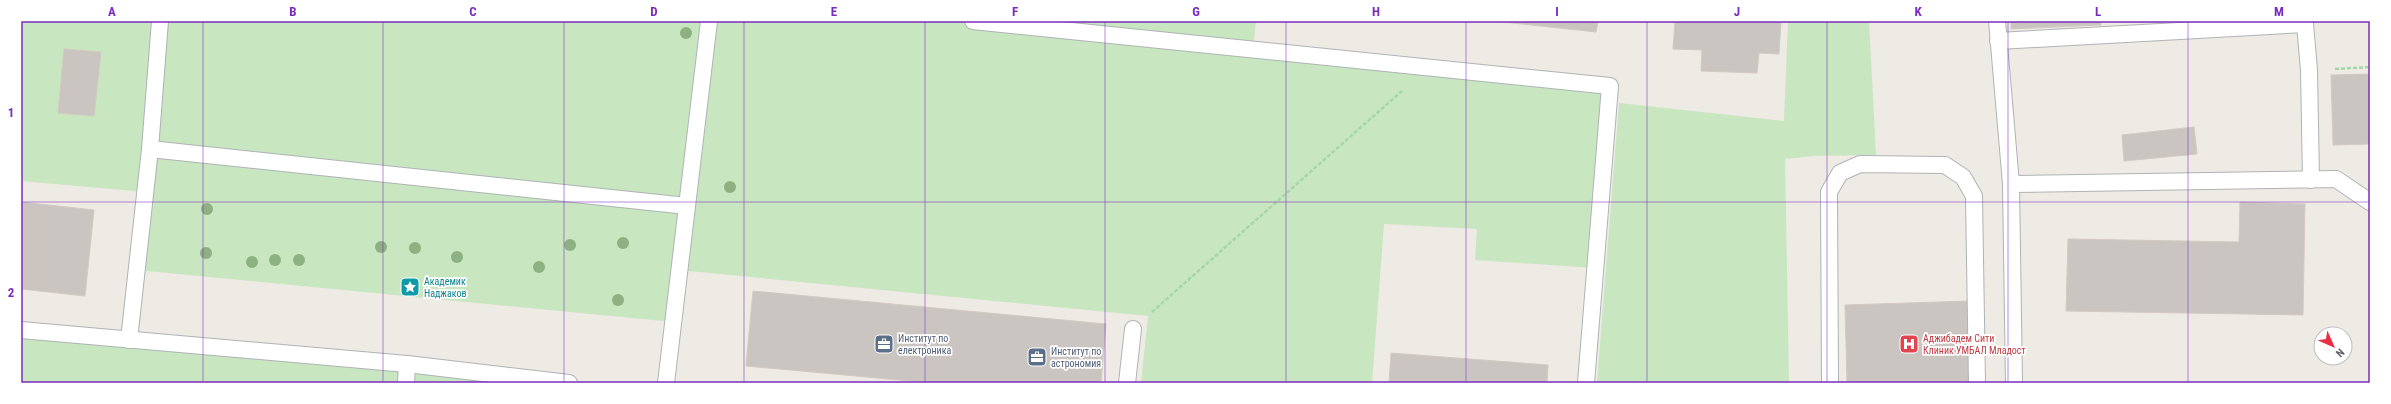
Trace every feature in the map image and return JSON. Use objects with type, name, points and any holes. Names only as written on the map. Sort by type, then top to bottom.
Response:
[{"type":"lane","points":[[129,340],[150,149],[160,21]]},
{"type":"lane","points":[[666,383],[709,21]]},
{"type":"lane","points":[[973,21],[1610,86],[1586,383]]},
{"type":"lane","points":[[1997,21],[2011,184],[2014,383]]},
{"type":"lane","points":[[1998,41],[2305,24],[2309,70],[2311,180]]},
{"type":"lane","points":[[150,149],[687,206]]},
{"type":"lane","points":[[1830,383],[1829,192],[1840,173],[1860,164],[1945,165],[1963,177],[1974,196],[1977,383]]},
{"type":"lane","points":[[2011,184],[2336,179],[2370,202]]},
{"type":"lane","points":[[1127,383],[1133,329]]},
{"type":"lane","points":[[21,330],[407,364],[569,383]]},
{"type":"lane","points":[[406,383],[407,364]]},
{"type":"path","points":[[2309,70],[2370,67]]},
{"type":"path","points":[[1133,329],[1429,68]]},
{"type":"green space","points":[[21,21],[1256,21],[1253,50],[1610,86],[1595,268],[1475,260],[1477,229],[1384,224],[1372,383],[1141,383],[1148,316],[679,270],[673,322],[137,270],[145,192],[21,181]]},
{"type":"green space","points":[[1788,21],[1869,21],[1876,155],[1813,156],[1785,159],[1789,383],[1597,383],[1619,103],[1784,121]]},
{"type":"green space","points":[[21,331],[559,383],[21,383]]},
{"type":"building","points":[[1494,21],[1598,21],[1596,32]]},
{"type":"building","points":[[1675,21],[1781,21],[1779,54],[1759,53],[1757,73],[1701,71],[1702,50],[1673,49]]},
{"type":"building","points":[[2011,21],[2101,21],[2101,25],[2011,29]]},
{"type":"building","points":[[64,49],[101,52],[94,116],[58,113]]},
{"type":"building","points":[[2370,74],[2370,144],[2333,145],[2331,75]]},
{"type":"building","points":[[2194,127],[2197,154],[2124,161],[2122,135]]},
{"type":"building","points":[[21,202],[94,210],[85,296],[21,289]]},
{"type":"building","points":[[2240,202],[2305,204],[2303,315],[2066,311],[2068,239],[2239,242]]},
{"type":"building","points":[[753,291],[1106,324],[1101,383],[932,383],[746,366]]},
{"type":"building","name":"Аджибадем Сити Клиник УМБАЛ Младост","points":[[1970,301],[1972,383],[1847,383],[1845,305]]},
{"type":"building","points":[[1391,353],[1548,365],[1547,383],[1389,383]]},
{"type":"place","name":"Академик Наджаков","points":[[410,287]]},
{"type":"place","name":"Институт по електроника","points":[[884,344]]},
{"type":"place","name":"Аджибадем Сити Клиник УМБАЛ Младост","points":[[1909,344]]},
{"type":"place","name":"Институт по астрономия","points":[[1037,357]]}]
